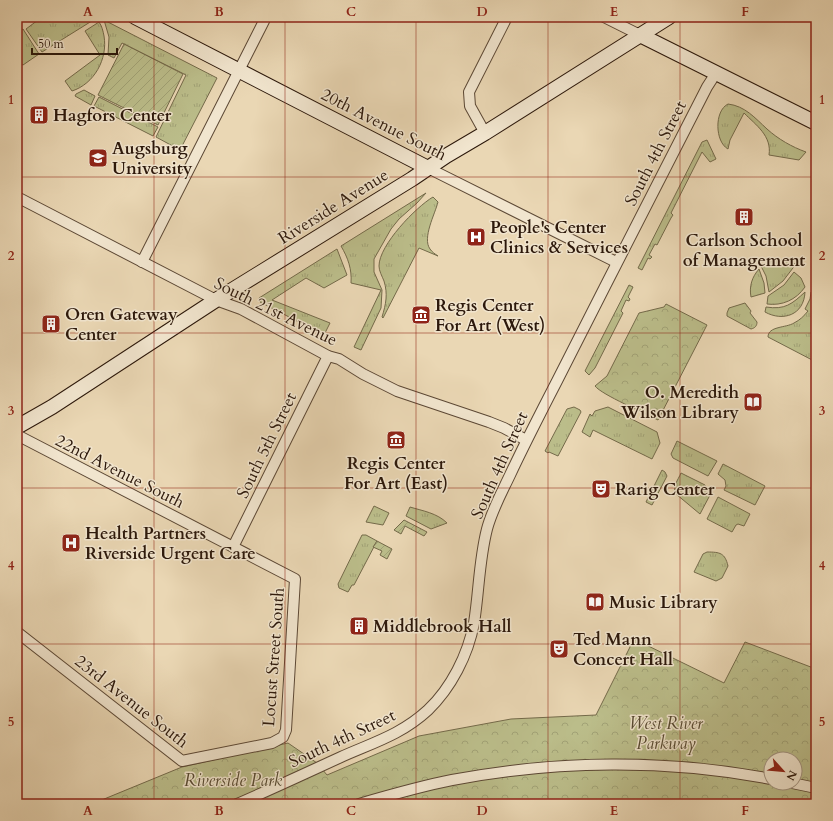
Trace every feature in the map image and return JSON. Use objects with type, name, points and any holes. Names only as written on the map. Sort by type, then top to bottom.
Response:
[{"type":"street","name":"20th Avenue South","points":[[135,17],[428,168],[616,262]]},
{"type":"street","points":[[142,262],[266,17]]},
{"type":"street","points":[[485,133],[470,106],[469,92],[507,17]]},
{"type":"street","points":[[604,17],[816,123]]},
{"type":"street","name":"Riverside Avenue","points":[[17,427],[52,407],[216,300],[669,17]]},
{"type":"street","name":"South 4th Street","points":[[237,804],[385,739],[408,725],[428,710],[440,696],[455,674],[470,641],[483,549],[488,528],[499,498],[526,440],[616,262],[707,87],[716,73]]},
{"type":"street","name":"South 21st Avenue","points":[[17,197],[216,300],[241,309],[328,356],[339,359],[363,374],[397,391],[489,422],[526,440]]},
{"type":"street","name":"South 5th Street","points":[[233,547],[328,356]]},
{"type":"street","name":"22nd Avenue South","points":[[17,435],[295,579]]},
{"type":"street","name":"Locust Street South","points":[[283,737],[286,724],[295,579]]},
{"type":"street","name":"23rd Avenue South","points":[[17,632],[182,761],[272,743],[283,737]]},
{"type":"street","points":[[359,804],[406,790],[451,780],[501,772],[549,767],[615,764],[694,768],[763,778]]},
{"type":"street","points":[[803,785],[816,788]]},
{"type":"green space","points":[[42,17],[96,17],[42,52],[26,29]]},
{"type":"green space","points":[[104,20],[217,78],[180,150],[156,137],[186,75],[122,43],[114,58],[108,55],[109,37]]},
{"type":"green space","points":[[99,22],[103,30],[105,45],[98,70],[87,83],[72,91],[65,81],[100,55],[85,31]]},
{"type":"green space","points":[[23,29],[39,54],[23,65],[17,63],[17,32]]},
{"type":"green space","points":[[124,44],[183,74],[158,125],[98,95]]},
{"type":"green space","points":[[84,90],[95,96],[91,105],[75,96]]},
{"type":"green space","points":[[99,97],[158,127],[153,136],[94,106]]},
{"type":"green space","points":[[728,104],[745,110],[771,133],[790,145],[806,152],[799,160],[769,155],[766,137],[744,113],[730,140],[728,149],[721,140],[719,134],[718,119],[723,108]]},
{"type":"green space","points":[[707,140],[716,159],[710,162],[702,152],[671,213],[673,215],[657,245],[655,244],[649,255],[652,257],[650,259],[648,258],[642,270],[638,268],[702,142]]},
{"type":"green space","points":[[426,193],[399,219],[391,229],[374,259],[374,272],[382,290],[381,308],[361,350],[354,347],[381,290],[351,283],[349,264],[341,246]]},
{"type":"green space","points":[[433,197],[438,202],[427,239],[431,250],[438,256],[419,248],[383,318],[386,295],[384,281],[379,268],[381,257],[385,248],[400,227],[417,209]]},
{"type":"green space","points":[[337,249],[347,275],[324,288],[306,278],[272,300],[330,323],[324,335],[260,302],[259,298]]},
{"type":"green space","points":[[775,260],[784,260],[796,264],[783,281],[769,292],[766,276],[761,266]]},
{"type":"green space","points":[[759,269],[764,283],[765,293],[751,297],[750,289],[752,282]]},
{"type":"green space","points":[[794,272],[801,278],[805,287],[801,292],[793,299],[783,303],[767,304],[768,296],[784,285]]},
{"type":"green space","points":[[629,285],[633,287],[628,297],[630,299],[629,301],[626,300],[621,311],[623,313],[595,368],[589,375],[585,371]]},
{"type":"green space","points":[[805,292],[804,300],[801,306],[797,311],[791,314],[779,316],[765,312],[766,307],[778,308],[792,303]]},
{"type":"green space","points":[[811,292],[815,292],[816,362],[768,337],[769,333],[774,329],[791,325],[805,315],[808,311],[805,309],[810,299]]},
{"type":"green space","points":[[745,303],[757,322],[756,327],[751,329],[727,316],[729,308]]},
{"type":"green space","points":[[666,304],[707,325],[658,420],[615,399],[595,386],[607,376],[639,313],[664,307]]},
{"type":"green space","points":[[574,407],[581,412],[558,456],[549,452],[548,453],[545,451],[567,409]]},
{"type":"green space","points":[[608,407],[657,432],[660,443],[652,459],[593,430],[590,437],[582,432],[590,414],[592,416],[595,411]]},
{"type":"green space","points":[[677,441],[717,461],[708,476],[673,458],[671,454]]},
{"type":"green space","points":[[723,464],[765,486],[755,505],[724,490],[726,486],[725,480],[718,474]]},
{"type":"green space","points":[[662,470],[667,476],[652,505],[646,502]]},
{"type":"green space","points":[[681,473],[705,485],[706,491],[710,495],[700,514],[676,494],[675,486]]},
{"type":"green space","points":[[718,497],[750,514],[744,526],[738,524],[736,525],[732,532],[707,519]]},
{"type":"green space","points":[[374,506],[389,513],[383,525],[366,522]]},
{"type":"green space","points":[[410,507],[425,511],[447,523],[431,529],[406,516]]},
{"type":"green space","points":[[404,520],[427,532],[424,536],[405,526],[401,534],[394,530]]},
{"type":"green space","points":[[362,535],[366,535],[377,541],[354,585],[352,585],[348,592],[339,588],[338,584]]},
{"type":"green space","points":[[377,541],[392,549],[387,559],[380,555],[382,551],[373,547]]},
{"type":"green space","points":[[707,552],[721,554],[727,562],[728,566],[722,578],[716,581],[694,572],[703,554]]},
{"type":"green space","name":"West River Parkway","points":[[634,639],[724,683],[745,642],[816,669],[816,804],[92,804],[182,767],[288,743],[317,763],[327,775],[419,736],[511,719],[596,715]]},
{"type":"place","name":"Hagfors Center","points":[[39,115]]},
{"type":"place","name":"Augsburg University","points":[[98,158]]},
{"type":"place","name":"Carlson School of Management","points":[[744,217]]},
{"type":"place","name":"People's Center Clinics & Services","points":[[476,237]]},
{"type":"place","name":"Regis Center For Art (West)","points":[[421,315]]},
{"type":"place","name":"Oren Gateway Center","points":[[51,324]]},
{"type":"place","name":"O. Meredith Wilson Library","points":[[753,402]]},
{"type":"place","name":"Regis Center For Art (East)","points":[[396,440]]},
{"type":"place","name":"Rarig Center","points":[[601,489]]},
{"type":"place","name":"Health Partners Riverside Urgent Care","points":[[71,543]]},
{"type":"place","name":"Music Library","points":[[595,602]]},
{"type":"place","name":"Middlebrook Hall","points":[[359,626]]},
{"type":"place","name":"Ted Mann Concert Hall","points":[[559,649]]},
{"type":"park label","name":"Riverside Park","points":[[233,780]]}]
